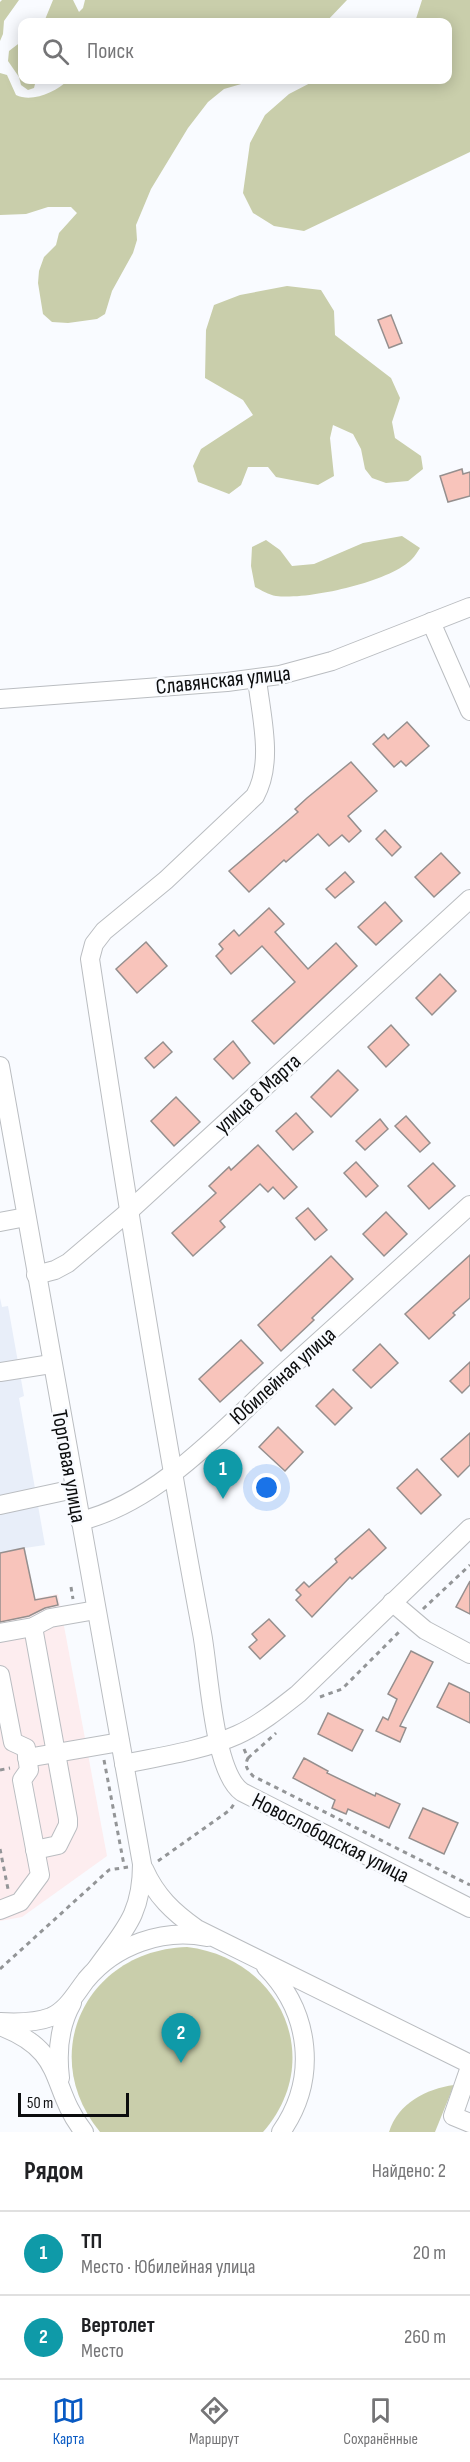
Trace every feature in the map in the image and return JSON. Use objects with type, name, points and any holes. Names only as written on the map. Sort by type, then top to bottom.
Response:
[{"type":"street","name":"Славянская улица","points":[[0,699],[257,679],[280,675],[332,661],[470,607]]},
{"type":"street","points":[[432,622],[463,674],[470,711]]},
{"type":"street","name":"Новослободская улица","points":[[257,679],[265,755],[262,783],[255,796],[166,880],[104,931],[94,944],[90,959],[128,1212],[172,1474],[206,1657],[218,1742],[230,1780],[242,1792],[470,1908]]},
{"type":"street","name":"улица 8 Марта","points":[[36,1275],[55,1270],[68,1263],[128,1212],[470,899]]},
{"type":"street","name":"Торговая улица","points":[[0,1066],[3,1097],[124,1764],[133,1866]]},
{"type":"street","name":"Юбилейная улица","points":[[80,1521],[115,1509],[172,1474],[470,1205]]},
{"type":"street","points":[[0,1222],[26,1217]]},
{"type":"street","points":[[0,1372],[51,1364]]},
{"type":"street","points":[[0,1505],[74,1489]]},
{"type":"street","points":[[124,1764],[218,1742],[256,1724],[298,1694],[470,1528]]},
{"type":"street","points":[[392,1602],[425,1630],[470,1654]]},
{"type":"street","points":[[0,1633],[33,1627],[50,1618],[96,1610]]},
{"type":"street","points":[[0,1910],[20,1902],[58,1845],[69,1819],[33,1627]]},
{"type":"street","points":[[0,1675],[14,1742],[26,1748],[30,1770],[22,1780],[40,1875]]},
{"type":"street","points":[[28,1761],[56,1753],[120,1742]]},
{"type":"street","points":[[35,1850],[58,1845]]},
{"type":"street","points":[[133,1866],[166,1905],[197,1929],[470,2066],[456,2124]]},
{"type":"street","points":[[0,2022],[31,2021],[50,2017],[64,2008],[78,1992],[137,1908],[142,1885],[133,1866]]},
{"type":"street","points":[[96,1969],[123,1949],[154,1938],[188,1935],[220,1941]]},
{"type":"street","points":[[250,1955],[264,1965],[287,1992],[301,2024],[305,2041],[304,2078],[300,2096],[281,2132]]},
{"type":"street","points":[[64,2094],[60,2077],[60,2042],[63,2024],[78,1992]]},
{"type":"street","points":[[0,2026],[27,2039],[40,2050],[50,2063],[70,2111],[84,2132]]},
{"type":"path","points":[[312,1699],[342,1689],[470,1564]]},
{"type":"path","points":[[248,1758],[280,1729]]},
{"type":"path","points":[[102,1751],[133,1866]]},
{"type":"path","points":[[0,1770],[28,1761]]},
{"type":"path","points":[[253,1776],[470,1885]]},
{"type":"path","points":[[0,1849],[9,1891]]},
{"type":"shaded area","points":[[0,1298],[2,1307],[8,1306],[24,1396],[19,1398],[45,1545],[25,1548],[34,1598],[0,1605]]},
{"type":"shaded area","points":[[58,1594],[107,1856],[22,1917],[0,1921],[0,1605]]},
{"type":"green space","points":[[19,0],[4,21],[0,41],[0,2]]},
{"type":"green space","points":[[53,0],[73,0],[79,12],[85,0],[347,0],[330,18],[46,18]]},
{"type":"green space","points":[[422,0],[470,0],[470,152],[304,231],[274,226],[253,213],[243,193],[250,143],[265,115],[289,94],[308,84],[452,84],[452,18],[416,18]]},
{"type":"green space","points":[[18,44],[18,76],[8,61],[9,51]]},
{"type":"green space","points":[[0,73],[7,75],[16,95],[29,98],[44,95],[63,84],[241,84],[224,89],[208,102],[188,128],[151,189],[136,225],[137,240],[133,253],[112,291],[105,314],[97,319],[68,323],[52,322],[43,314],[38,283],[39,271],[44,257],[56,245],[59,233],[77,213],[71,207],[48,207],[26,214],[0,215]]},
{"type":"green space","points":[[35,84],[34,88],[28,90],[21,85]]},
{"type":"green space","points":[[287,286],[321,290],[334,311],[335,335],[391,378],[400,398],[392,422],[395,438],[421,456],[423,469],[408,481],[386,483],[372,478],[365,469],[361,449],[353,434],[333,425],[330,438],[334,476],[318,485],[276,477],[268,467],[248,467],[241,485],[229,494],[198,482],[193,466],[201,449],[253,415],[243,400],[205,378],[206,330],[214,305],[240,295]]},
{"type":"green space","points":[[402,536],[420,548],[415,555],[401,567],[368,582],[348,588],[290,597],[273,595],[255,587],[251,566],[252,547],[266,540],[280,550],[292,566],[314,564],[363,543]]},
{"type":"green space","points":[[187,1947],[220,1955],[247,1970],[269,1991],[284,2016],[292,2044],[291,2074],[282,2104],[263,2132],[100,2132],[81,2102],[73,2071],[73,2040],[82,2011],[99,1986],[122,1966],[152,1953]]},
{"type":"green space","points":[[454,2085],[435,2132],[389,2132],[399,2113],[414,2099],[433,2090]]},
{"type":"building","points":[[391,315],[402,343],[389,348],[378,320]]},
{"type":"building","points":[[462,469],[463,474],[470,472],[470,496],[448,502],[440,476]]},
{"type":"building","points":[[407,722],[429,746],[406,766],[401,761],[394,767],[373,744],[384,734],[388,739]]},
{"type":"building","points":[[351,762],[377,791],[348,816],[361,831],[349,842],[342,835],[329,846],[318,834],[286,862],[284,860],[249,892],[229,871],[298,812],[295,809],[307,798]]},
{"type":"building","points":[[385,830],[401,847],[392,856],[376,839]]},
{"type":"building","points":[[441,853],[460,873],[434,897],[415,877]]},
{"type":"building","points":[[345,872],[354,882],[335,898],[326,889]]},
{"type":"building","points":[[385,902],[402,921],[376,945],[358,927]]},
{"type":"building","points":[[269,908],[284,924],[275,932],[308,969],[336,943],[357,966],[274,1044],[252,1021],[295,982],[262,946],[231,974],[216,956],[223,949],[219,944],[234,930],[239,936]]},
{"type":"building","points":[[146,942],[167,966],[137,993],[116,969]]},
{"type":"building","points":[[440,974],[456,991],[432,1015],[416,998]]},
{"type":"building","points":[[391,1025],[409,1045],[386,1067],[368,1047]]},
{"type":"building","points":[[233,1041],[250,1063],[233,1079],[214,1059]]},
{"type":"building","points":[[163,1042],[172,1052],[154,1068],[145,1058]]},
{"type":"building","points":[[338,1070],[358,1090],[331,1117],[311,1097]]},
{"type":"building","points":[[176,1097],[200,1122],[174,1146],[151,1121]]},
{"type":"building","points":[[296,1113],[313,1132],[293,1150],[276,1131]]},
{"type":"building","points":[[406,1116],[430,1143],[420,1152],[395,1126]]},
{"type":"building","points":[[380,1119],[388,1129],[365,1150],[356,1141]]},
{"type":"building","points":[[258,1145],[297,1187],[284,1199],[273,1187],[268,1192],[260,1184],[220,1221],[225,1227],[193,1256],[172,1233],[216,1193],[209,1186],[229,1167],[231,1170]]},
{"type":"building","points":[[356,1162],[378,1186],[366,1197],[344,1173]]},
{"type":"building","points":[[433,1163],[455,1186],[429,1209],[408,1186]]},
{"type":"building","points":[[308,1208],[327,1230],[315,1240],[296,1218]]},
{"type":"building","points":[[386,1212],[407,1234],[384,1256],[363,1234]]},
{"type":"building","points":[[470,1255],[470,1298],[429,1339],[405,1314]]},
{"type":"building","points":[[331,1256],[353,1279],[281,1351],[258,1325]]},
{"type":"building","points":[[241,1340],[263,1363],[220,1402],[199,1379]]},
{"type":"building","points":[[380,1344],[398,1363],[371,1388],[353,1370]]},
{"type":"building","points":[[470,1362],[470,1385],[462,1393],[450,1381]]},
{"type":"building","points":[[333,1389],[352,1408],[335,1425],[316,1406]]},
{"type":"building","points":[[278,1427],[303,1452],[285,1471],[259,1447]]},
{"type":"building","points":[[470,1433],[470,1465],[458,1477],[441,1459]]},
{"type":"building","points":[[417,1469],[441,1495],[421,1514],[397,1488]]},
{"type":"building","points":[[369,1529],[386,1548],[352,1579],[350,1577],[312,1617],[296,1600],[301,1595],[296,1590],[304,1582],[309,1587],[337,1562],[335,1559]]},
{"type":"building","points":[[24,1548],[35,1600],[56,1596],[58,1605],[45,1608],[29,1616],[0,1622],[0,1553]]},
{"type":"building","points":[[470,1581],[470,1614],[456,1607]]},
{"type":"building","points":[[269,1619],[285,1636],[260,1659],[249,1647],[257,1640],[252,1634]]},
{"type":"building","points":[[411,1651],[433,1662],[400,1726],[406,1728],[400,1742],[376,1731],[383,1717],[388,1720],[397,1699],[388,1694]]},
{"type":"building","points":[[449,1683],[470,1693],[470,1723],[437,1707]]},
{"type":"building","points":[[328,1713],[363,1730],[352,1751],[318,1734]]},
{"type":"building","points":[[304,1758],[328,1771],[327,1773],[375,1796],[376,1793],[400,1804],[389,1828],[348,1809],[346,1814],[332,1808],[335,1800],[293,1778]]},
{"type":"building","points":[[423,1808],[458,1823],[444,1854],[409,1838]]},
{"type":"place","name":"ТП","points":[[223,1499]]},
{"type":"place","name":"Вертолет","points":[[181,2063]]}]
